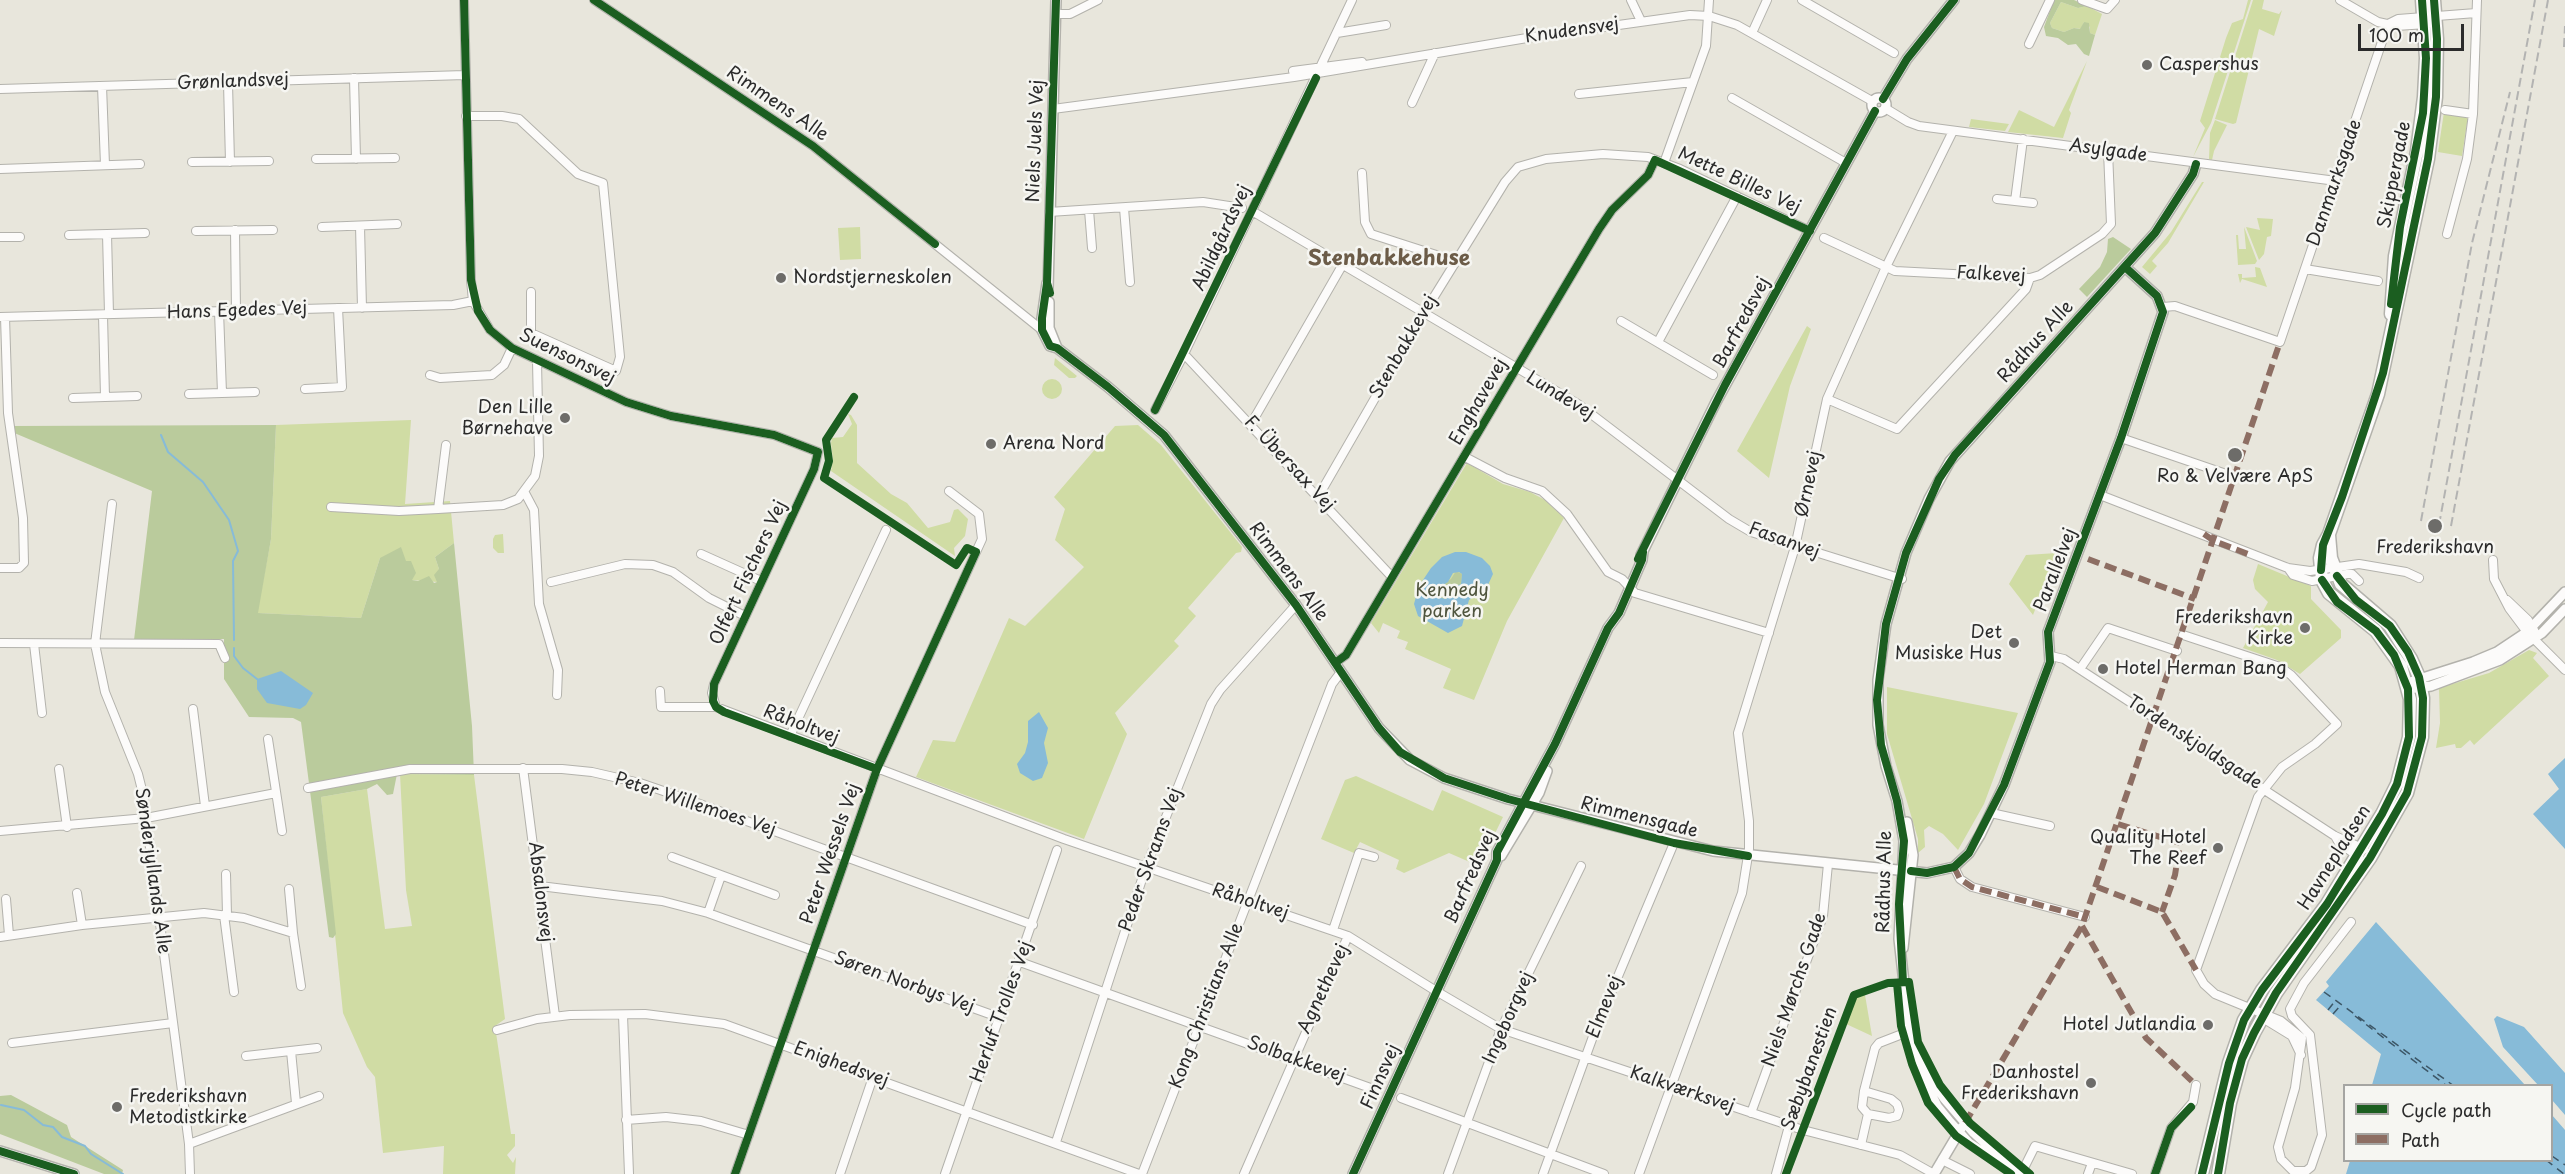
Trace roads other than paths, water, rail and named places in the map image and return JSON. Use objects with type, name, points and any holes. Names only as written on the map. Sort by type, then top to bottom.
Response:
[{"type":"main road","points":[[2422,0],[2428,20]]},
{"type":"main road","points":[[2428,20],[2434,0]]},
{"type":"main road","name":"Skippergade","points":[[2322,575],[2321,550],[2329,534],[2378,394],[2432,136],[2436,87],[2428,20]]},
{"type":"main road","name":"Skippergade","points":[[2329,534],[2336,572]]},
{"type":"main road","name":"Havnepladsen","points":[[2218,1174],[2230,1103],[2242,1059],[2263,1015],[2370,858],[2407,793],[2416,767],[2422,737],[2420,683],[2408,652],[2383,619],[2351,595],[2336,572]]},
{"type":"main road","name":"Havnepladsen","points":[[2202,1174],[2229,1063],[2251,1008],[2327,904],[2382,814],[2402,770],[2409,737],[2407,686],[2387,644],[2370,626],[2337,602],[2322,575]]},
{"type":"street","name":"Suensonsvej","points":[[464,0],[473,301],[490,330],[512,348],[626,402],[671,416],[774,435],[818,452]]},
{"type":"street","name":"Rimmens Alle","points":[[594,0],[813,146],[1046,329],[1057,348],[1108,387],[1164,435],[1296,605],[1392,744],[1410,760],[1444,778],[1528,805]]},
{"type":"street","name":"Niels Juels Vej","points":[[1046,329],[1050,293],[1047,284],[1056,0]]},
{"type":"street","points":[[1056,14],[1070,15],[1098,0]]},
{"type":"street","name":"Abildgårdsvej","points":[[1155,410],[1184,354],[1352,0]]},
{"type":"street","points":[[1631,0],[1641,21]]},
{"type":"street","points":[[1664,163],[1706,46],[1709,0]]},
{"type":"street","points":[[1752,33],[1767,0]]},
{"type":"street","points":[[1802,0],[1894,53]]},
{"type":"street","points":[[1709,16],[1752,33],[1874,106],[1880,112],[1907,59],[1954,0]]},
{"type":"street","points":[[2029,44],[2050,0]]},
{"type":"street","points":[[2082,0],[2107,9],[2115,0]]},
{"type":"street","points":[[2340,0],[2378,22],[2388,24],[2398,19],[2428,20],[2476,13]]},
{"type":"street","points":[[2447,234],[2467,159],[2473,114],[2477,0]]},
{"type":"street","name":"Knudensvej","points":[[1053,109],[1275,78],[1293,72],[1320,70],[1350,62],[1370,63],[1675,16],[1709,16]]},
{"type":"street","name":"Danmarksgade","points":[[2163,307],[2175,306],[2208,315],[2280,342],[2388,24]]},
{"type":"street","points":[[1336,33],[1386,25]]},
{"type":"street","points":[[1412,103],[1435,52]]},
{"type":"street","name":"Grønlandsvej","points":[[0,89],[465,75]]},
{"type":"street","points":[[354,78],[356,159]]},
{"type":"street","points":[[228,82],[230,162]]},
{"type":"street","points":[[1579,94],[1694,82]]},
{"type":"street","points":[[102,86],[105,165]]},
{"type":"street","points":[[1732,98],[1846,163]]},
{"type":"street","name":"Asylgade","points":[[1884,104],[1908,122],[1953,130],[2336,181]]},
{"type":"street","name":"Barfredsvej","points":[[1436,991],[1497,860],[1528,805],[1539,793],[1556,744],[1677,479],[1846,163],[1874,106]]},
{"type":"street","points":[[2445,110],[2473,114]]},
{"type":"street","name":"Suensonsvej","points":[[466,116],[502,116],[519,119],[578,174],[603,183],[620,357],[616,371],[531,333],[531,292]]},
{"type":"street","name":"Ørnevej","points":[[1640,1174],[1742,893],[1748,856],[1749,821],[1738,733],[1796,547],[1827,399],[1886,267],[1953,130]]},
{"type":"street","points":[[2015,201],[2023,139]]},
{"type":"street","name":"Falkevej","points":[[1824,237],[1895,271],[2030,278],[2040,275],[2102,234],[2111,224],[2108,151]]},
{"type":"street","name":"Stenbakkevej","points":[[1318,497],[1424,313],[1505,182],[1525,164],[1546,159],[1603,154],[1638,155],[1655,160]]},
{"type":"street","points":[[316,159],[395,158]]},
{"type":"street","points":[[192,162],[269,160]]},
{"type":"street","name":"Mette Billes Vej","points":[[1655,160],[1810,231]]},
{"type":"street","name":"Enghavevej","points":[[1335,663],[1346,655],[1599,229],[1612,210],[1648,175],[1655,160]]},
{"type":"street","points":[[0,169],[140,164]]},
{"type":"street","name":"Rådhus Alle","points":[[2019,1174],[1969,1143],[1937,1106],[1915,1061],[1904,993],[1899,927],[1906,870],[1904,841],[1898,801],[1886,766],[1878,725],[1877,688],[1884,641],[1910,548],[1929,499],[1955,455],[2125,267],[2167,215],[2196,164]]},
{"type":"street","points":[[1362,173],[1365,222],[1371,234],[1455,261]]},
{"type":"street","points":[[1658,342],[1737,196]]},
{"type":"street","points":[[1997,199],[2033,203]]},
{"type":"street","points":[[1049,212],[1203,202],[1242,208]]},
{"type":"street","points":[[1124,208],[1130,282]]},
{"type":"street","points":[[1089,210],[1092,248]]},
{"type":"street","name":"Lundevej","points":[[1252,211],[1578,404],[1677,479]]},
{"type":"street","points":[[321,227],[397,224]]},
{"type":"street","points":[[360,226],[362,308]]},
{"type":"street","points":[[235,230],[236,311]]},
{"type":"street","points":[[196,231],[273,230]]},
{"type":"street","points":[[69,235],[145,233]]},
{"type":"street","points":[[105,397],[107,234]]},
{"type":"street","points":[[0,237],[20,237]]},
{"type":"street","points":[[1251,424],[1343,264]]},
{"type":"street","points":[[2125,267],[2157,296],[2163,307]]},
{"type":"street","points":[[2305,269],[2378,281]]},
{"type":"street","points":[[1827,399],[1897,429],[2026,289],[2030,278]]},
{"type":"street","name":"Hans Egedes Vej","points":[[3,317],[453,305],[473,301]]},
{"type":"street","name":"Parallelvej","points":[[1954,867],[1969,853],[1991,813],[2050,662],[2049,632],[2121,438],[2163,307]]},
{"type":"street","points":[[305,389],[342,387],[338,308]]},
{"type":"street","points":[[219,312],[222,393]]},
{"type":"street","points":[[0,568],[19,568],[24,563],[23,518],[8,413],[3,317]]},
{"type":"street","points":[[1621,321],[1713,375]]},
{"type":"street","points":[[430,375],[440,378],[492,375],[504,365],[512,348]]},
{"type":"street","name":"F. Übersax Vej","points":[[1184,354],[1392,577]]},
{"type":"street","points":[[331,507],[399,511],[503,505],[525,493],[535,476],[539,456],[537,361]]},
{"type":"street","points":[[189,394],[255,392]]},
{"type":"street","points":[[73,398],[137,396]]},
{"type":"street","points":[[2121,438],[2235,477]]},
{"type":"street","points":[[438,509],[446,445]]},
{"type":"street","name":"Olfert Fischers Vej","points":[[716,707],[712,693],[714,684],[815,465],[818,452]]},
{"type":"street","points":[[1465,457],[1505,478],[1542,490],[1568,514],[1608,572],[1635,593],[1769,633]]},
{"type":"street","name":"Fasanvej","points":[[1677,479],[1729,519],[1751,532],[1900,578]]},
{"type":"street","name":"Peter Wessels Vej","points":[[735,1174],[877,769],[982,535],[979,514],[949,491]]},
{"type":"street","points":[[525,493],[534,510],[539,604],[558,670],[557,695]]},
{"type":"street","points":[[2100,495],[2288,568],[2322,575],[2360,564],[2406,572],[2419,578]]},
{"type":"street","name":"Sønderjyllands Alle","points":[[112,504],[95,644],[105,692],[138,774],[146,818],[189,1144],[190,1174]]},
{"type":"street","points":[[790,736],[886,530]]},
{"type":"street","points":[[700,554],[761,581]]},
{"type":"street","points":[[2493,560],[2494,579],[2506,600],[2565,670]]},
{"type":"street","points":[[551,582],[625,564],[653,565],[673,572],[709,598],[745,616]]},
{"type":"street","points":[[2336,572],[2352,573],[2359,581]]},
{"type":"street","points":[[2532,632],[2565,592]]},
{"type":"street","name":"Peder Skrams Vej","points":[[1056,1142],[1146,867],[1211,704],[1224,685],[1296,605]]},
{"type":"street","points":[[2407,686],[2497,652],[2532,632],[2565,609]]},
{"type":"street","points":[[2080,669],[2108,628],[2177,651]]},
{"type":"street","points":[[2183,635],[2280,667],[2291,675],[2337,724],[2282,767],[2258,797],[2196,970],[2215,994],[2251,1008],[2300,1034],[2303,1043],[2295,1088],[2278,1147],[2280,1160],[2293,1171],[2306,1171],[2312,1167],[2322,1135],[2310,1035],[2292,1016],[2290,1009],[2304,983],[2351,922]]},
{"type":"street","points":[[0,643],[219,644],[225,658]]},
{"type":"street","points":[[33,644],[42,713]]},
{"type":"street","name":"Tordenskjoldsgade","points":[[2050,656],[2064,659],[2080,669],[2360,851]]},
{"type":"street","name":"Kong Christians Alle","points":[[1140,1174],[1332,684],[1341,672]]},
{"type":"street","name":"Råholtvej","points":[[660,691],[661,707],[716,707],[877,769],[1146,867],[1333,930],[1348,936],[1436,991]]},
{"type":"street","points":[[193,709],[205,806]]},
{"type":"street","points":[[268,739],[282,831]]},
{"type":"street","name":"Peter Willemoes Vej","points":[[308,788],[410,768],[523,768],[592,772],[640,783],[1033,925]]},
{"type":"street","name":"Absalonsvej","points":[[523,768],[555,1016]]},
{"type":"street","points":[[59,769],[67,827]]},
{"type":"street","points":[[0,831],[67,827],[146,818],[276,793]]},
{"type":"street","name":"Rimmensgade","points":[[1528,805],[1674,843],[1748,856],[1927,873],[1954,867]]},
{"type":"street","points":[[1991,813],[2050,826]]},
{"type":"street","name":"Elmevej","points":[[1543,1174],[1586,1057],[1674,843]]},
{"type":"street","name":"Herluf Trolles Vej","points":[[945,1174],[1033,925],[1057,850]]},
{"type":"street","points":[[2360,851],[2370,858]]},
{"type":"street","points":[[1333,930],[1359,854],[1374,857]]},
{"type":"street","points":[[672,857],[775,896]]},
{"type":"street","name":"Niels Mørchs Gade","points":[[1751,1113],[1823,916],[1828,864]]},
{"type":"street","name":"Ingeborgvej","points":[[1448,1174],[1501,1029],[1581,867]]},
{"type":"street","points":[[1954,867],[1960,879],[1972,887],[2085,917]]},
{"type":"street","points":[[226,874],[225,915],[234,992]]},
{"type":"street","points":[[708,913],[721,876]]},
{"type":"street","name":"Søren Norbys Vej","points":[[540,886],[662,901],[708,913],[999,1017]]},
{"type":"street","points":[[289,889],[301,986]]},
{"type":"street","points":[[77,893],[82,925]]},
{"type":"street","points":[[6,899],[9,935]]},
{"type":"street","points":[[0,937],[82,925],[204,913],[225,915],[293,933]]},
{"type":"street","name":"Agnethevej","points":[[1244,1174],[1292,1059],[1348,936]]},
{"type":"street","name":"Solbakkevej","points":[[1020,962],[1376,1090]]},
{"type":"street","name":"Kalkværksvej","points":[[1436,991],[1501,1029],[1789,1126],[1912,1160],[1934,1174]]},
{"type":"street","name":"Finnsvej","points":[[1353,1174],[1436,991]]},
{"type":"street","points":[[623,1015],[629,1174]]},
{"type":"street","name":"Enighedsvej","points":[[497,1030],[555,1016],[654,1015],[724,1024],[1140,1174]]},
{"type":"street","points":[[12,1043],[173,1023]]},
{"type":"street","points":[[1864,1091],[1891,1099],[1899,1110],[1897,1116],[1889,1118],[1868,1113],[1862,1107],[1864,1091],[1875,1048],[1879,1043],[1910,1031]]},
{"type":"street","name":"Rådhus Alle","points":[[1910,1031],[1932,1081],[1965,1123],[2019,1174]]},
{"type":"street","points":[[246,1056],[317,1048]]},
{"type":"street","points":[[291,1051],[296,1103]]},
{"type":"street","points":[[840,1174],[873,1077]]},
{"type":"street","points":[[2155,1174],[2171,1128],[2191,1107],[2196,1085]]},
{"type":"street","points":[[189,1144],[319,1096]]},
{"type":"street","points":[[1401,1098],[1604,1174]]},
{"type":"street","points":[[1861,1145],[1868,1113]]},
{"type":"street","points":[[626,1120],[666,1117],[701,1121],[749,1135]]},
{"type":"street","points":[[1934,1174],[1965,1123]]},
{"type":"street","points":[[1776,1174],[1784,1152],[1789,1126]]},
{"type":"street","points":[[2019,1174],[2036,1146],[2132,1174]]},
{"type":"street","points":[[0,1151],[74,1174]]},
{"type":"street","points":[[1942,1160],[1970,1174]]},
{"type":"street","points":[[2088,1174],[2092,1163]]},
{"type":"water","points":[[1455,552],[1466,552],[1482,558],[1490,566],[1493,574],[1487,587],[1469,600],[1462,626],[1448,633],[1418,616],[1414,604],[1419,586],[1442,557]],"holes":[[[1453,573],[1462,574],[1461,584],[1451,588],[1446,599],[1437,597],[1436,589],[1448,582]]]},
{"type":"water","points":[[281,671],[313,693],[306,705],[300,709],[267,703],[257,689],[257,679]]},
{"type":"water","points":[[1039,712],[1048,728],[1044,743],[1048,763],[1042,778],[1033,781],[1020,773],[1017,764],[1025,753],[1028,742],[1028,721]]},
{"type":"water","points":[[2565,758],[2565,849],[2533,814],[2559,789],[2548,774]]},
{"type":"water","points":[[2376,922],[2524,1084],[2372,1084],[2381,1054],[2316,1000],[2329,986],[2326,982]]},
{"type":"water","points":[[2497,1016],[2524,1027],[2565,1073],[2565,1115],[2553,1101],[2553,1084],[2537,1084],[2503,1047],[2494,1019]]},
{"type":"water","points":[[2553,1116],[2565,1130],[2565,1174],[2346,1174],[2350,1162],[2553,1162]]},
{"type":"waterway","points":[[161,435],[168,452],[203,482],[229,520],[238,551],[233,561],[234,640]]},
{"type":"waterway","points":[[234,648],[234,656],[243,668],[257,679]]},
{"type":"waterway","points":[[1,1105],[24,1110],[43,1125],[53,1127],[62,1137],[85,1146],[91,1154],[123,1174]]},
{"type":"railway","points":[[2439,525],[2535,0]]},
{"type":"railway","points":[[2451,526],[2548,0]]},
{"type":"railway","points":[[2564,47],[2565,26]]},
{"type":"railway","points":[[2421,521],[2472,243],[2510,92]]},
{"type":"place","name":"Caspershus","points":[[2147,65]]},
{"type":"place","name":"Nordstjerneskolen","points":[[781,278]]},
{"type":"place","name":"Den Lille Børnehave","points":[[565,418]]},
{"type":"place","name":"Arena Nord","points":[[991,444]]},
{"type":"place","name":"Ro & Velvære ApS","points":[[2235,455]]},
{"type":"place","name":"Frederikshavn","points":[[2435,526]]},
{"type":"place","name":"Frederikshavn Kirke","points":[[2305,628]]},
{"type":"place","name":"Det Musiske Hus","points":[[2014,643]]},
{"type":"place","name":"Hotel Herman Bang","points":[[2103,669]]},
{"type":"place","name":"Quality Hotel The Reef","points":[[2218,848]]},
{"type":"place","name":"Hotel Jutlandia","points":[[2208,1025]]},
{"type":"place","name":"Danhostel Frederikshavn","points":[[2091,1083]]},
{"type":"place","name":"Frederikshavn Metodistkirke","points":[[117,1107]]},
{"type":"district","name":"Stenbakkehuse","points":[[1389,259]]},
{"type":"park label","name":"Kennedy parken","points":[[1452,601]]}]
